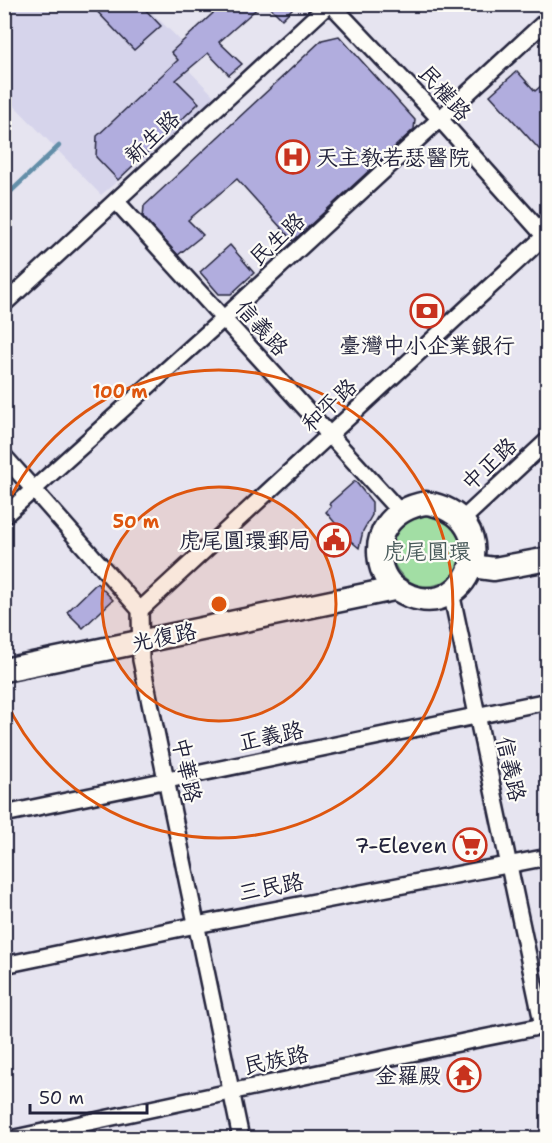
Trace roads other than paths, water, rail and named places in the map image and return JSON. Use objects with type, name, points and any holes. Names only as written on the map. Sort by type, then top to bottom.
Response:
[{"type":"street","name":"民權路","points":[[330,4],[440,119],[546,236]]},
{"type":"street","name":"新生路","points":[[4,304],[330,4]]},
{"type":"street","name":"民生路","points":[[4,516],[223,319],[548,19]]},
{"type":"street","name":"信義路","points":[[116,201],[400,512]]},
{"type":"street","name":"和平路","points":[[140,610],[546,236]]},
{"type":"street","name":"中正路","points":[[462,520],[548,440]]},
{"type":"street","points":[[4,456],[140,610]]},
{"type":"street","points":[[426,503],[441,506],[455,513],[462,520],[472,537],[474,551],[472,566],[465,579],[451,592],[428,599],[415,598],[394,589],[383,572],[379,556],[380,540],[386,525],[400,512],[411,506],[426,503]]},
{"type":"street","points":[[472,566],[494,569],[548,559]]},
{"type":"street","name":"光復路","points":[[4,670],[394,589]]},
{"type":"street","name":"信義路","points":[[451,592],[545,1027]]},
{"type":"street","name":"中華路","points":[[140,610],[141,660],[241,1138]]},
{"type":"street","name":"正義路","points":[[4,814],[548,701]]},
{"type":"street","name":"三民路","points":[[4,965],[196,925],[548,857]]},
{"type":"street","name":"民族路","points":[[15,1138],[545,1027]]},
{"type":"waterway","points":[[4,198],[59,146]]},
{"type":"place","name":"天主教若瑟醫院","points":[[293,157]]},
{"type":"place","name":"臺灣中小企業銀行","points":[[427,311]]},
{"type":"place","name":"虎尾圓環郵局","points":[[334,540]]},
{"type":"place","name":"7-Eleven","points":[[470,845]]},
{"type":"place","name":"金羅殿","points":[[464,1075]]},
{"type":"park label","name":"虎尾圓環","points":[[427,551]]}]
